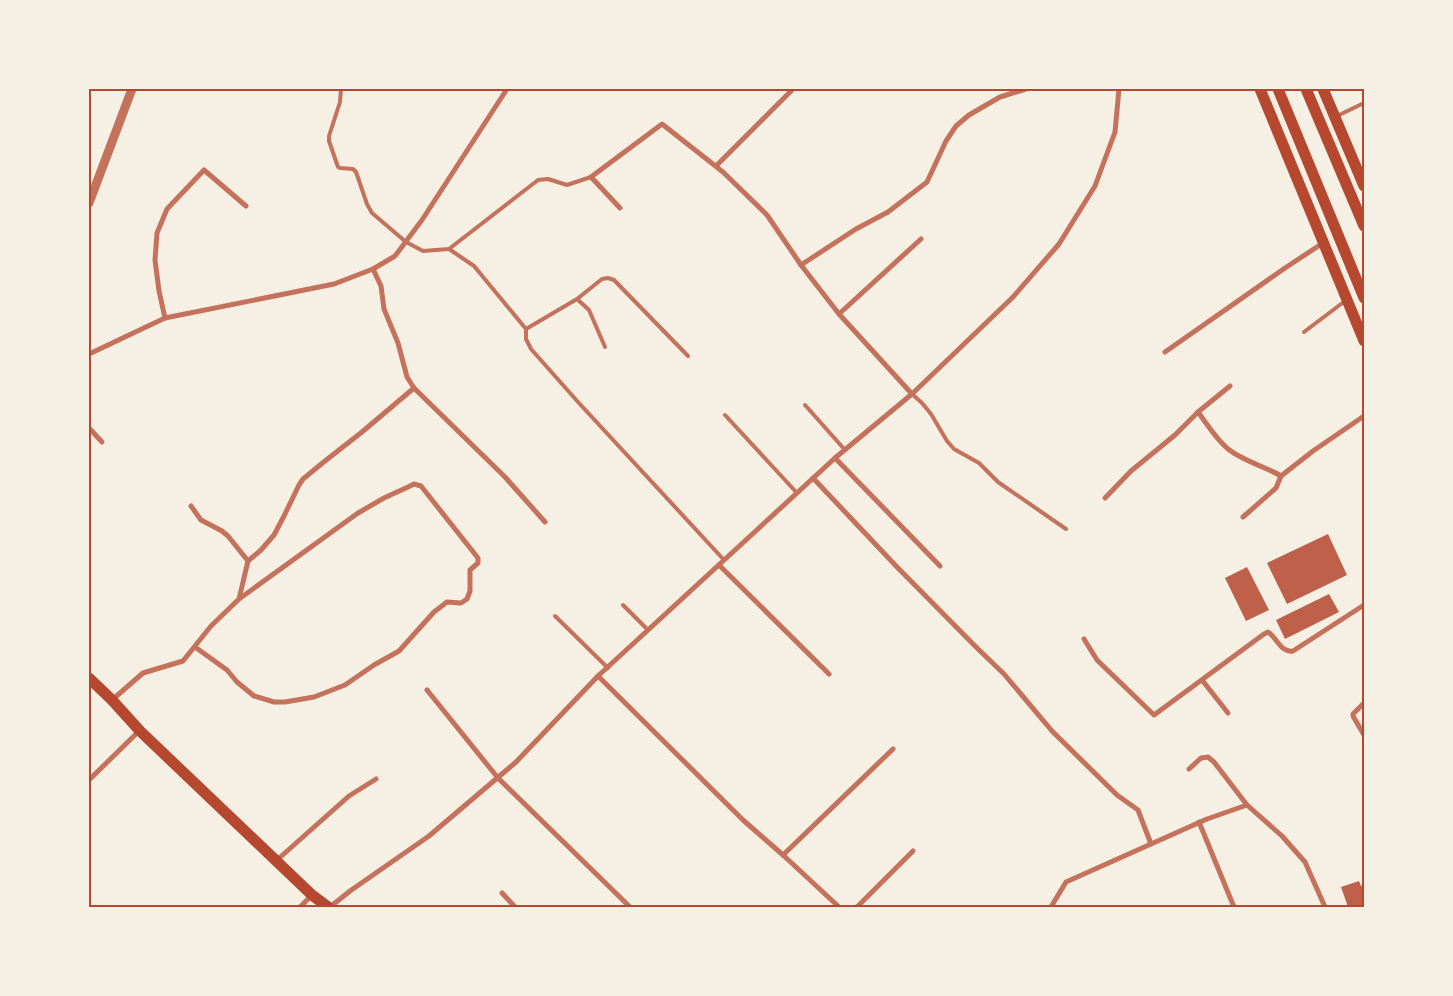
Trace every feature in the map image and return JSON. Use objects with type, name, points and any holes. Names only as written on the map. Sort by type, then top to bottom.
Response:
[{"type":"main road","points":[[1260,89],[1364,341]]},
{"type":"main road","points":[[1278,89],[1364,298]]},
{"type":"main road","points":[[1306,89],[1364,226]]},
{"type":"main road","points":[[1323,89],[1362,173],[1364,186]]},
{"type":"main road","points":[[89,678],[140,731],[312,895],[329,907]]},
{"type":"street","points":[[89,203],[132,89]]},
{"type":"street","points":[[89,354],[166,318],[334,284],[373,269],[395,256],[422,220],[507,89]]},
{"type":"street","points":[[716,166],[793,89]]},
{"type":"street","points":[[801,264],[856,229],[888,212],[927,182],[946,141],[956,126],[969,115],[1000,97],[1026,89]]},
{"type":"street","points":[[329,907],[350,890],[429,836],[516,762],[598,676],[835,458],[912,394],[1012,296],[1059,244],[1095,186],[1116,132],[1119,89]]},
{"type":"street","points":[[620,208],[591,177],[662,124],[716,166],[767,215],[839,314],[912,394]]},
{"type":"street","points":[[166,318],[159,291],[155,260],[157,233],[167,209],[204,170],[246,206]]},
{"type":"street","points":[[1346,181],[1362,173]]},
{"type":"street","points":[[839,314],[921,239]]},
{"type":"street","points":[[1165,352],[1324,243]]},
{"type":"street","points":[[373,269],[381,286],[384,310],[398,343],[407,377],[414,388],[505,477],[546,522]]},
{"type":"street","points":[[1105,498],[1131,471],[1230,386]]},
{"type":"street","points":[[239,599],[248,561],[261,550],[274,534],[303,479],[414,388]]},
{"type":"street","points":[[1198,412],[1212,432],[1228,449],[1281,476]]},
{"type":"street","points":[[1243,517],[1277,486],[1281,476],[1313,451],[1364,416]]},
{"type":"street","points":[[89,428],[102,442]]},
{"type":"street","points":[[835,458],[940,566]]},
{"type":"street","points":[[813,478],[904,574],[1004,674],[1052,731],[1116,795],[1138,810],[1151,844]]},
{"type":"street","points":[[112,700],[143,673],[183,661],[211,626],[239,599],[358,513],[414,484],[423,488],[478,558],[478,563],[470,570],[470,591],[467,599],[461,603],[447,602],[434,612],[399,650],[346,685],[314,697],[274,702],[254,696],[237,682],[228,670],[195,647]]},
{"type":"street","points":[[191,506],[201,520],[228,536],[248,561]]},
{"type":"street","points":[[719,564],[829,674]]},
{"type":"street","points":[[1084,639],[1097,660],[1154,715],[1264,634],[1268,632],[1284,650],[1293,651],[1364,605]]},
{"type":"street","points":[[598,676],[743,820],[839,907]]},
{"type":"street","points":[[1202,680],[1228,713]]},
{"type":"street","points":[[428,690],[498,778],[630,907]]},
{"type":"street","points":[[1364,703],[1353,714],[1364,735]]},
{"type":"street","points":[[89,780],[140,731]]},
{"type":"street","points":[[783,855],[893,749]]},
{"type":"street","points":[[1189,769],[1201,758],[1208,757],[1214,762],[1247,805],[1282,836],[1305,862],[1325,907]]},
{"type":"street","points":[[277,860],[350,796],[376,778]]},
{"type":"street","points":[[1050,907],[1066,882],[1199,822],[1247,805]]},
{"type":"street","points":[[1199,822],[1234,907]]},
{"type":"street","points":[[857,907],[913,851]]},
{"type":"street","points":[[502,892],[515,907]]},
{"type":"street","points":[[300,907],[312,895]]},
{"type":"lane","points":[[341,89],[340,102],[329,136],[338,166],[340,168],[353,169],[356,172],[372,213],[406,242],[424,251],[449,249],[538,180],[548,179],[567,185],[591,177]]},
{"type":"lane","points":[[1335,117],[1364,103]]},
{"type":"lane","points":[[449,249],[474,266],[526,330],[526,339],[531,349],[724,560]]},
{"type":"lane","points":[[526,330],[577,299],[602,278],[608,278],[614,280],[688,356]]},
{"type":"lane","points":[[577,299],[589,310],[605,347]]},
{"type":"lane","points":[[1304,332],[1347,300]]},
{"type":"lane","points":[[912,394],[931,414],[954,448],[980,463],[998,482],[1066,529]]},
{"type":"lane","points":[[805,405],[845,450]]},
{"type":"lane","points":[[725,415],[797,493]]},
{"type":"lane","points":[[623,605],[648,630]]},
{"type":"lane","points":[[555,616],[608,668]]},
{"type":"building","points":[[1328,534],[1347,575],[1287,604],[1267,563]]},
{"type":"building","points":[[1247,567],[1269,610],[1246,621],[1225,578]]},
{"type":"building","points":[[1329,594],[1339,612],[1285,639],[1276,620]]},
{"type":"building","points":[[1359,881],[1361,886],[1364,885],[1364,907],[1348,907],[1341,887]]}]
